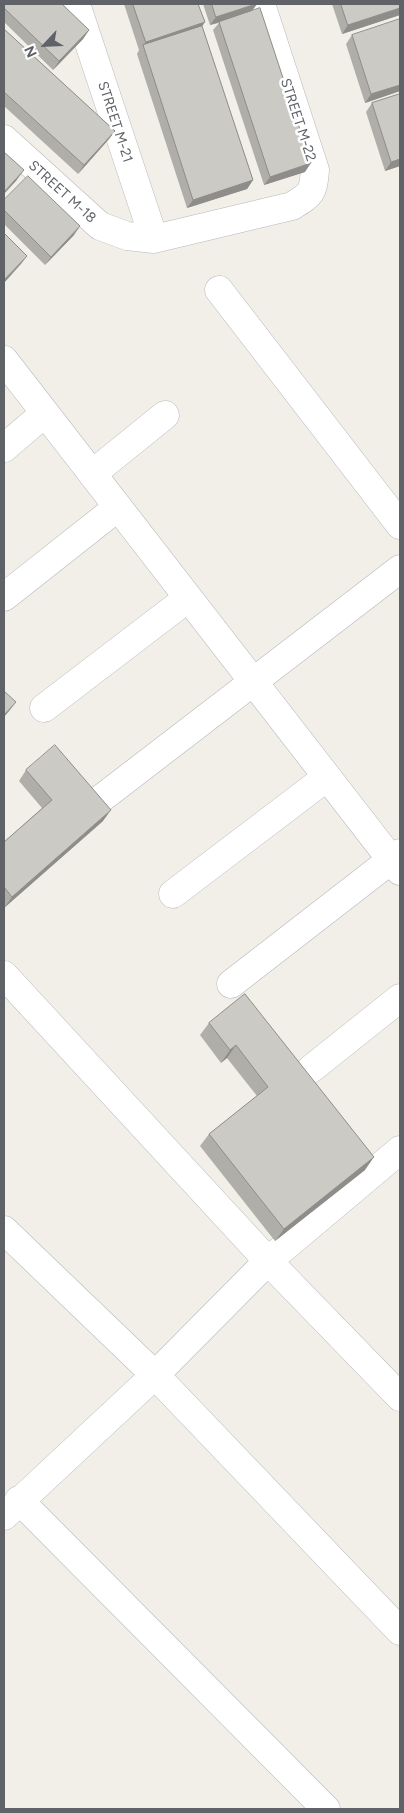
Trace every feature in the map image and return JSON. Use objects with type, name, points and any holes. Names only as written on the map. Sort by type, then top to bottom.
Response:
[{"type":"street","name":"STREET M-21","points":[[76,4],[154,240]]},
{"type":"street","name":"STREET M-22","points":[[154,240],[292,206],[306,198],[314,189],[315,170],[261,4]]},
{"type":"street","name":"STREET M-18","points":[[4,140],[100,226],[127,236],[154,240]]},
{"type":"street","points":[[219,290],[400,525]]},
{"type":"street","points":[[4,360],[327,777],[397,861],[231,984]]},
{"type":"street","points":[[4,448],[45,413]]},
{"type":"street","points":[[92,474],[165,415]]},
{"type":"street","points":[[4,597],[118,507]]},
{"type":"street","points":[[94,804],[400,569]]},
{"type":"street","points":[[44,708],[188,598]]},
{"type":"street","points":[[173,894],[327,777]]},
{"type":"street","points":[[4,974],[268,1261],[400,1397]]},
{"type":"street","points":[[311,1068],[400,998]]},
{"type":"street","points":[[326,1809],[12,1508],[155,1375],[268,1261],[400,1150]]},
{"type":"street","points":[[4,1230],[155,1375],[400,1631]]},
{"type":"building","points":[[4,4],[62,4],[89,30],[59,61],[4,8]]},
{"type":"building","points":[[133,4],[198,4],[205,22],[146,42]]},
{"type":"building","points":[[212,4],[256,4],[216,17]]},
{"type":"building","points":[[341,4],[400,4],[400,8],[348,25]]},
{"type":"building","points":[[260,8],[311,163],[270,177],[219,22]]},
{"type":"building","points":[[400,19],[400,85],[371,94],[352,35]]},
{"type":"building","points":[[202,26],[253,180],[193,200],[143,45]]},
{"type":"building","points":[[4,29],[115,131],[84,165],[4,92]]},
{"type":"building","points":[[400,94],[400,159],[391,162],[372,103]]},
{"type":"building","points":[[4,152],[24,170],[4,192]]},
{"type":"building","points":[[28,176],[80,226],[51,257],[4,210],[4,200]]},
{"type":"building","points":[[4,233],[27,256],[4,280]]},
{"type":"building","points":[[4,691],[16,702],[4,715]]},
{"type":"building","points":[[55,745],[111,810],[12,897],[4,887],[4,842],[52,800],[26,770]]},
{"type":"building","points":[[245,994],[374,1157],[284,1229],[209,1134],[268,1087],[236,1045],[230,1050],[209,1023]]}]
